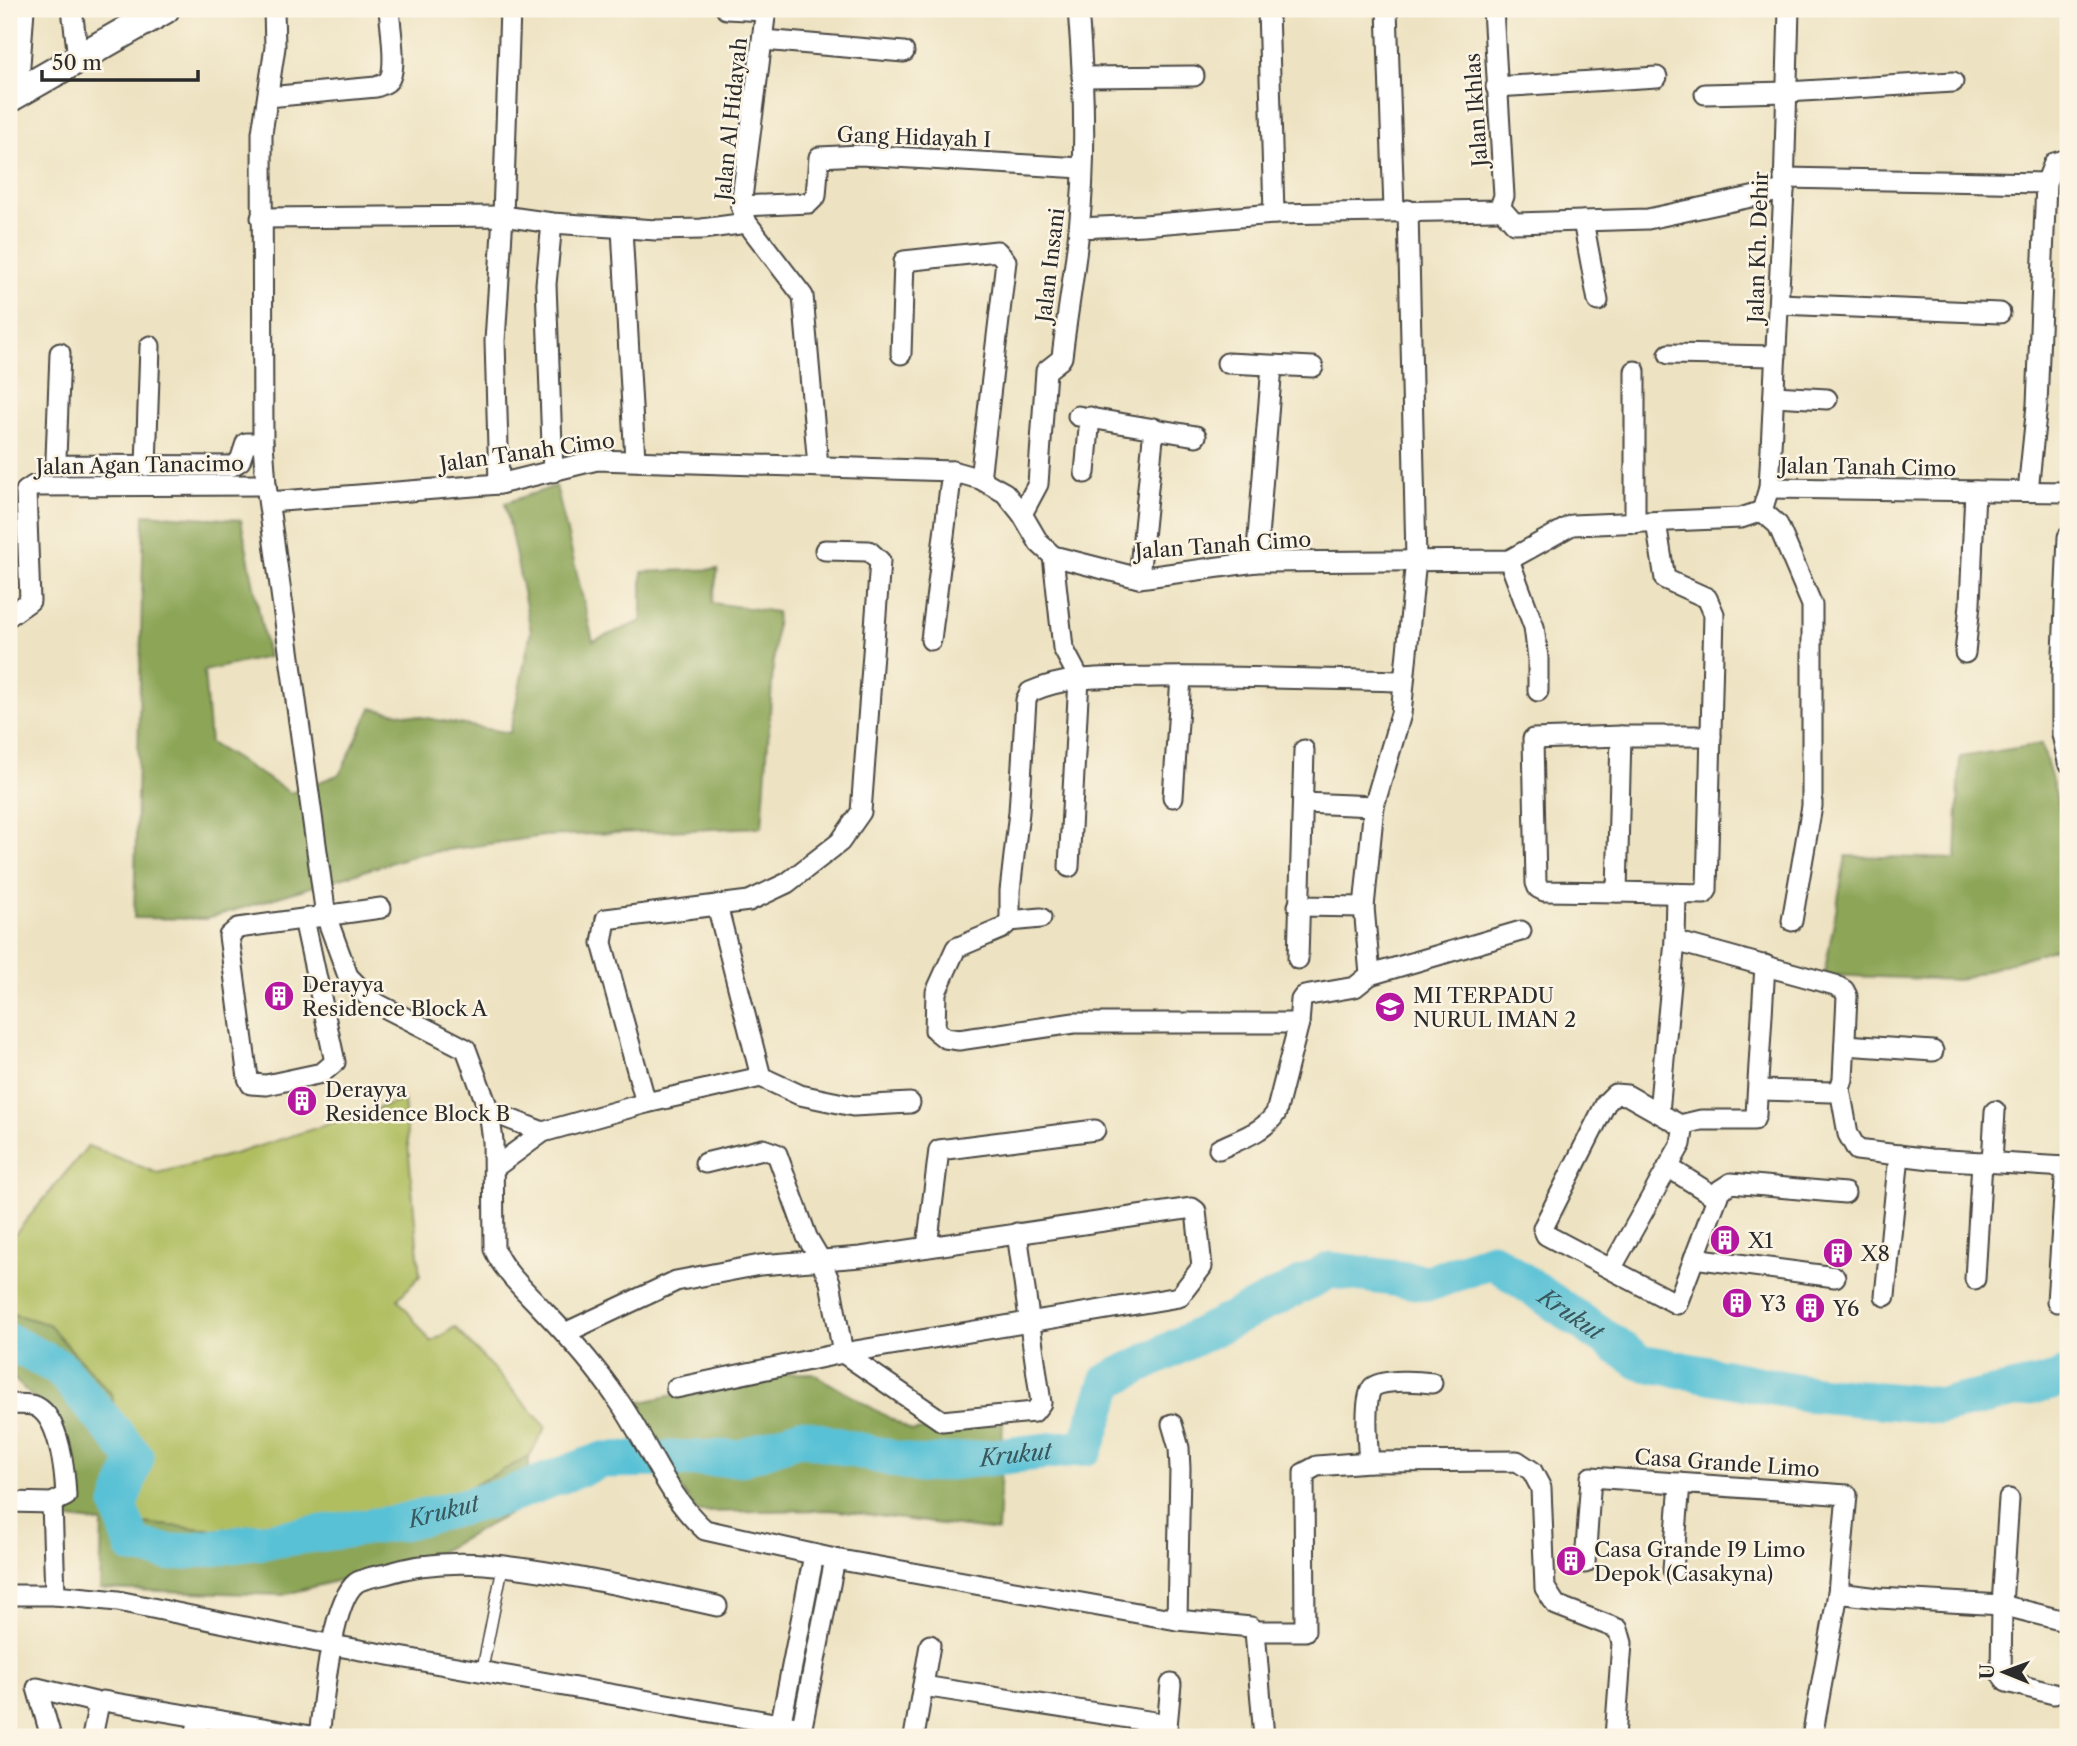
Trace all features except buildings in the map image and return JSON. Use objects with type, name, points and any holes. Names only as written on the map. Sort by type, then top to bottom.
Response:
[{"type":"street","points":[[13,96],[24,9]]},
{"type":"street","points":[[72,9],[78,57]]},
{"type":"street","points":[[274,9],[275,47],[262,133],[263,443],[326,916],[348,976],[372,1002],[466,1049],[489,1111],[494,1141],[494,1249],[501,1265],[565,1333],[616,1397],[655,1463],[693,1519],[705,1530],[835,1559],[1177,1620],[1251,1627],[1255,1631],[1305,1632],[1304,1473],[1317,1466],[1369,1462],[1517,1461],[1532,1471],[1541,1488],[1545,1588],[1556,1605],[1618,1629],[1622,1643],[1615,1737]]},
{"type":"street","points":[[268,97],[385,84],[391,77],[393,65],[389,9]]},
{"type":"street","points":[[499,484],[495,341],[517,9]]},
{"type":"street","points":[[726,9],[765,10]]},
{"type":"street","name":"Jalan Insani","points":[[1022,514],[1038,484],[1046,371],[1062,357],[1079,228],[1083,168],[1078,9]]},
{"type":"street","points":[[1268,9],[1274,214]]},
{"type":"street","points":[[1370,975],[1364,907],[1374,806],[1401,714],[1416,559],[1401,210],[1387,9]]},
{"type":"street","name":"Jalan Ikhlas","points":[[1493,9],[1504,196],[1500,207]]},
{"type":"street","name":"Jalan Kh. Dehir","points":[[1769,488],[1784,184],[1788,9]]},
{"type":"street","points":[[13,96],[160,10]]},
{"type":"street","name":"Jalan Al Hidayah","points":[[765,10],[744,214],[803,296],[818,466]]},
{"type":"street","points":[[763,40],[904,52]]},
{"type":"street","points":[[1082,77],[1194,76]]},
{"type":"street","points":[[1496,87],[1657,77]]},
{"type":"street","points":[[1706,94],[1953,82]]},
{"type":"street","name":"Gang Hidayah I","points":[[744,214],[809,203],[816,196],[819,157],[860,155],[1083,168]]},
{"type":"street","points":[[2028,491],[2037,405],[2046,183],[2054,163],[2068,159]]},
{"type":"street","points":[[1079,228],[1157,225],[1274,214],[1500,207],[1514,223],[1648,219],[1784,184],[2046,183]]},
{"type":"street","points":[[261,218],[503,216],[622,229],[702,229],[744,214]]},
{"type":"street","points":[[1583,221],[1598,301]]},
{"type":"street","points":[[552,223],[546,284],[553,472]]},
{"type":"street","points":[[622,229],[635,460]]},
{"type":"street","points":[[901,354],[904,261],[997,251],[1006,261],[980,478]]},
{"type":"street","points":[[1779,304],[2000,313]]},
{"type":"street","points":[[146,466],[150,346]]},
{"type":"street","points":[[60,353],[57,463],[66,466],[232,467],[240,461],[246,443],[263,443]]},
{"type":"street","points":[[1669,354],[1776,356]]},
{"type":"street","points":[[1227,363],[1313,367]]},
{"type":"street","points":[[1256,562],[1272,366]]},
{"type":"street","points":[[1635,372],[1635,523]]},
{"type":"street","points":[[1774,396],[1826,399]]},
{"type":"street","points":[[1085,473],[1084,417],[1196,436]]},
{"type":"street","points":[[1139,578],[1154,428]]},
{"type":"street","name":"Jalan Tanah Cimo","points":[[268,494],[499,484],[597,460],[952,471],[980,478],[1005,494],[1022,514],[1039,543],[1053,556],[1139,578],[1256,562],[1508,560],[1572,525],[1741,518],[1762,511],[1769,488],[2068,492]]},
{"type":"street","points":[[931,640],[952,471]]},
{"type":"street","name":"Jalan Agan Tanacimo","points":[[9,616],[30,601],[17,489],[33,486],[268,494]]},
{"type":"street","points":[[1965,653],[1975,491]]},
{"type":"street","points":[[1762,511],[1778,525],[1812,605],[1812,806],[1792,921]]},
{"type":"street","points":[[1656,522],[1665,579],[1707,598],[1714,614],[1711,736],[1706,893],[1544,891],[1538,888],[1532,741],[1535,738],[1711,736]]},
{"type":"street","points":[[2068,537],[2062,676],[2063,746],[2068,762]]},
{"type":"street","points":[[646,1103],[602,943],[606,919],[749,901],[787,883],[840,842],[861,812],[880,561],[869,551],[825,550]]},
{"type":"street","points":[[1053,556],[1063,648],[1079,678],[1069,867]]},
{"type":"street","points":[[1508,560],[1534,627],[1538,691]]},
{"type":"street","points":[[1173,797],[1181,677]]},
{"type":"street","points":[[1010,921],[1010,891],[1019,813],[1026,700],[1030,692],[1056,681],[1079,678],[1403,681]]},
{"type":"street","points":[[1617,892],[1621,736]]},
{"type":"street","points":[[1298,959],[1304,750]]},
{"type":"street","points":[[1303,803],[1374,806]]},
{"type":"street","points":[[1659,1112],[1675,941],[1676,894]]},
{"type":"street","points":[[717,905],[761,1077]]},
{"type":"street","points":[[1298,906],[1364,907]]},
{"type":"street","points":[[304,919],[335,1062],[322,1073],[266,1085],[251,1084],[229,936],[238,928],[381,908]]},
{"type":"street","points":[[1041,918],[1010,921],[1001,929],[956,948],[936,992],[935,1030],[945,1038],[959,1040],[1074,1023],[1299,1023]]},
{"type":"street","points":[[1219,1149],[1260,1130],[1276,1113],[1304,996],[1355,987],[1370,975],[1521,931]]},
{"type":"street","points":[[1675,941],[1835,985],[1844,990],[1847,996],[1843,1079],[1840,1088],[1848,1134],[1857,1150],[2067,1166],[2057,1302]]},
{"type":"street","points":[[1680,1125],[1701,1120],[1754,1120],[1760,1090],[1765,965]]},
{"type":"street","points":[[1844,1045],[1933,1051]]},
{"type":"street","points":[[494,1168],[543,1132],[646,1103],[761,1077],[800,1095],[853,1105],[910,1103]]},
{"type":"street","points":[[1760,1090],[1831,1092],[1840,1088]]},
{"type":"street","points":[[1611,1269],[1681,1144],[1683,1131],[1680,1125],[1659,1112],[1627,1095],[1615,1094],[1606,1103],[1544,1228],[1546,1235],[1677,1304],[1720,1190],[1731,1183],[1845,1193]]},
{"type":"street","points":[[489,1111],[543,1132]]},
{"type":"street","points":[[1975,1279],[1995,1111]]},
{"type":"street","points":[[927,1247],[936,1156],[939,1150],[944,1147],[1095,1130]]},
{"type":"street","points":[[705,1163],[763,1149],[777,1154],[807,1237],[830,1282],[843,1353],[942,1421],[1034,1412],[1041,1403],[1017,1233]]},
{"type":"street","points":[[1885,1296],[1899,1154]]},
{"type":"street","points":[[1668,1167],[1717,1198]]},
{"type":"street","points":[[565,1333],[676,1281],[726,1270],[860,1256],[1192,1208],[1196,1211],[1202,1267],[1180,1297],[843,1353],[676,1388]]},
{"type":"street","points":[[1695,1258],[1835,1277]]},
{"type":"street","points":[[1369,1462],[1366,1428],[1370,1391],[1374,1386],[1412,1380],[1432,1383]]},
{"type":"street","points":[[9,1404],[36,1407],[47,1417],[64,1457],[66,1496],[52,1503],[9,1502]]},
{"type":"street","points":[[1172,1424],[1179,1448],[1177,1620]]},
{"type":"street","name":"Casa Grande Limo","points":[[1585,1563],[1591,1477],[1847,1495],[1839,1593]]},
{"type":"street","points":[[1673,1570],[1679,1483]]},
{"type":"street","points":[[2009,1499],[2002,1605],[2001,1674],[2007,1682],[2054,1694]]},
{"type":"street","points":[[52,1503],[55,1595]]},
{"type":"street","points":[[779,1730],[814,1555]]},
{"type":"street","points":[[9,1595],[55,1595],[118,1601],[779,1730],[801,1732],[835,1559]]},
{"type":"street","points":[[51,1737],[37,1688],[99,1703],[110,1701],[291,1735],[318,1737],[332,1644],[342,1604],[356,1583],[399,1570],[432,1564],[469,1562],[503,1565],[610,1583],[717,1606]]},
{"type":"street","points":[[1812,1737],[1839,1593],[2002,1605],[2068,1622]]},
{"type":"street","points":[[1255,1631],[1264,1737]]},
{"type":"street","points":[[914,1737],[930,1645]]},
{"type":"street","points":[[923,1686],[1167,1730],[1171,1684]]},
{"type":"street","points":[[92,1737],[99,1703]]},
{"type":"street","points":[[195,1737],[199,1717]]},
{"type":"lane","points":[[482,1671],[503,1565]]},
{"type":"green space","points":[[556,486],[593,641],[642,621],[642,572],[718,569],[712,603],[777,612],[762,827],[544,836],[419,854],[206,919],[134,918],[144,514],[241,520],[268,657],[204,671],[210,743],[291,793],[340,774],[371,708],[510,733],[531,631],[505,503]]},
{"type":"green space","points":[[2042,744],[2068,839],[2068,944],[1957,980],[1824,975],[1846,856],[1956,859],[1960,757]]},
{"type":"green space","points":[[404,1100],[420,1276],[398,1299],[431,1342],[455,1327],[546,1427],[529,1457],[445,1500],[214,1530],[129,1522],[112,1395],[9,1313],[9,1241],[88,1146],[157,1173],[234,1154]]},
{"type":"green space","points":[[9,1313],[48,1324],[112,1395],[129,1522],[214,1530],[445,1500],[529,1457],[529,1503],[434,1555],[283,1595],[100,1589],[102,1523],[62,1518],[64,1459],[51,1415],[13,1378],[9,1378]]},
{"type":"green space","points":[[812,1373],[912,1431],[1003,1423],[998,1531],[830,1510],[696,1512],[628,1405],[771,1374]]},
{"type":"waterway","name":"Krukut","points":[[9,1342],[60,1368],[136,1458],[119,1505],[133,1546],[173,1553],[398,1523],[506,1496],[603,1460],[741,1458],[801,1437],[920,1465],[1086,1447],[1108,1381],[1331,1270],[1430,1283],[1492,1260],[1640,1362],[1805,1393],[1942,1406],[2048,1383],[2068,1375]]},
{"type":"place","name":"Derayya Residence Block A","points":[[279,996]]},
{"type":"place","name":"MI TERPADU NURUL IMAN 2","points":[[1390,1007]]},
{"type":"place","name":"Derayya Residence Block B","points":[[302,1101]]},
{"type":"place","name":"X1","points":[[1725,1240]]},
{"type":"place","name":"X8","points":[[1838,1253]]},
{"type":"place","name":"Y3","points":[[1737,1303]]},
{"type":"place","name":"Y6","points":[[1810,1308]]},
{"type":"place","name":"Casa Grande I9 Limo Depok (Casakyna)","points":[[1571,1561]]}]
